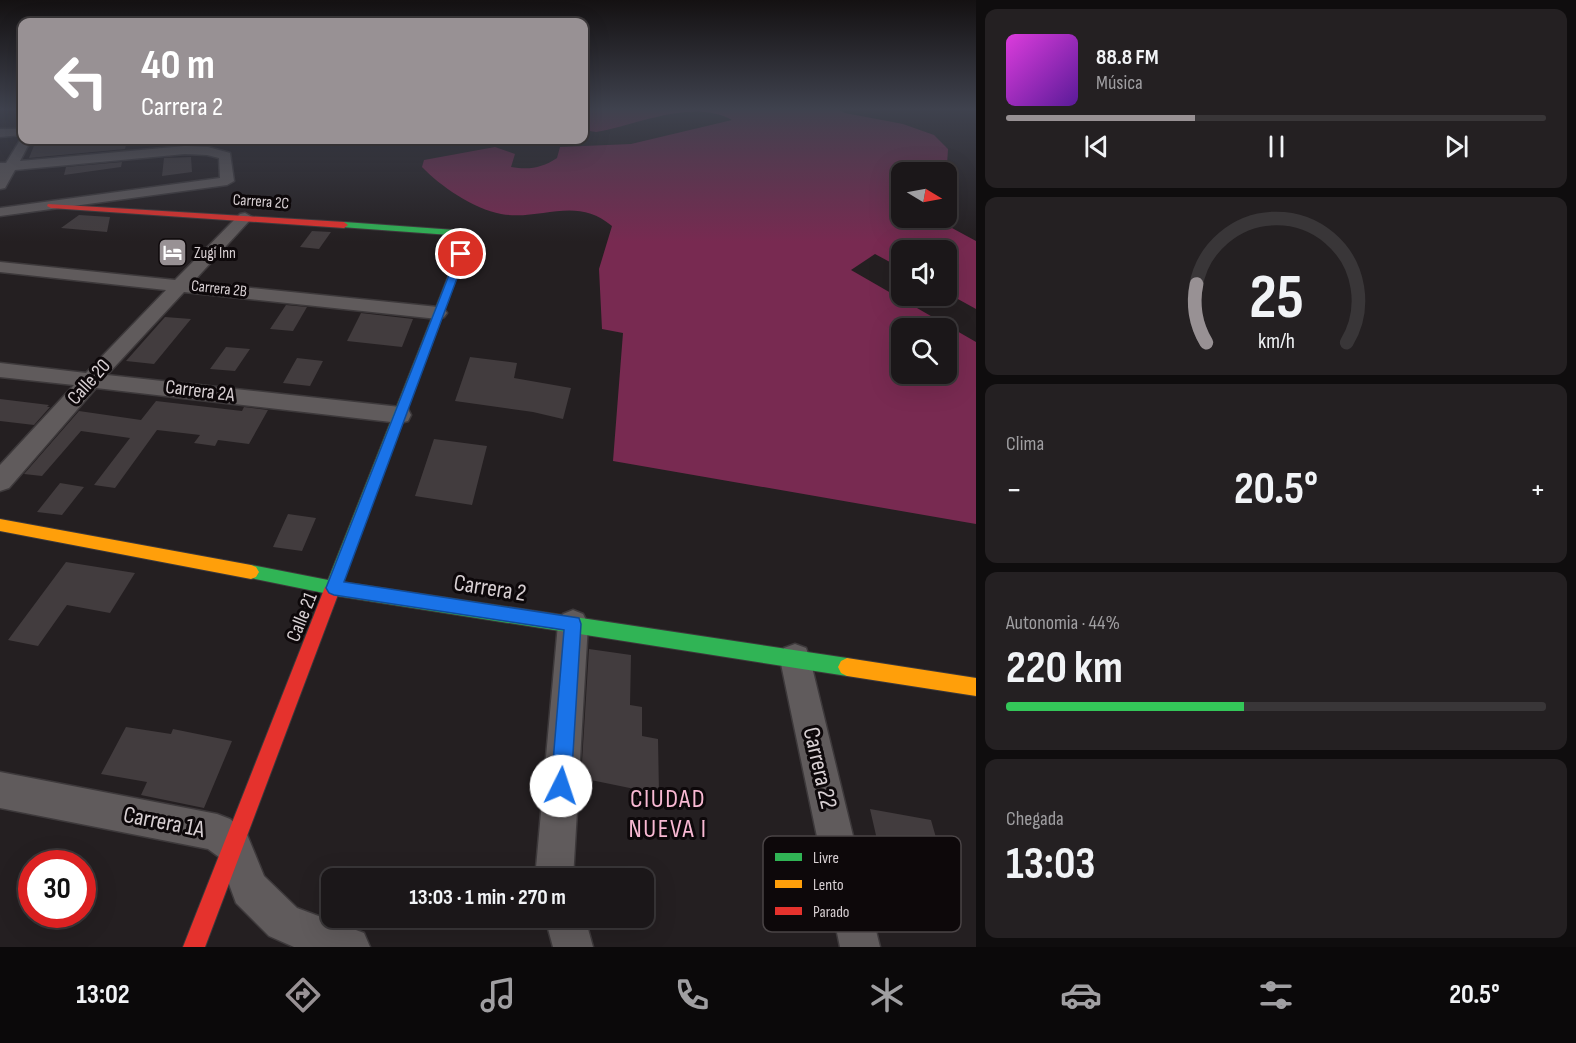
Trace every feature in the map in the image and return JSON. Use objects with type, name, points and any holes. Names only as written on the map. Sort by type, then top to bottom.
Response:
[{"type":"street","points":[[0,185],[5,167],[133,154]]},
{"type":"street","points":[[0,212],[227,182],[225,156],[219,154]]},
{"type":"street","name":"Carrera 2C","points":[[51,206],[245,217],[469,234]]},
{"type":"street","name":"Calle 20","points":[[0,481],[179,285],[245,217]]},
{"type":"street","name":"Calle 21","points":[[194,947],[469,234]]},
{"type":"street","name":"Carrera 2B","points":[[0,267],[438,313]]},
{"type":"street","name":"Carrera 2A","points":[[0,370],[400,416]]},
{"type":"street","name":"Carrera 2","points":[[0,525],[334,588],[976,687]]},
{"type":"street","points":[[555,868],[573,624]]},
{"type":"street","name":"Carrera 22","points":[[795,659],[835,836]]},
{"type":"street","name":"Carrera 1A","points":[[0,790],[217,832],[233,845]]},
{"type":"street","points":[[233,845],[250,889],[283,921],[327,941],[350,947]]},
{"type":"street","points":[[568,928],[573,947]]},
{"type":"street","name":"Carrera 22","points":[[857,932],[860,947]]},
{"type":"shaded area","points":[[456,154],[515,154],[511,167],[524,168],[546,164],[557,158],[558,154],[948,154],[947,162],[891,162],[891,228],[952,228],[976,241],[976,309],[957,299],[957,240],[891,240],[891,263],[875,254],[851,270],[891,293],[891,306],[914,306],[934,318],[891,318],[891,384],[957,384],[957,331],[976,342],[976,524],[613,461],[623,333],[602,329],[599,269],[612,226],[599,217],[572,210],[516,215],[491,211],[458,196],[422,167],[424,160]]},
{"type":"building","points":[[31,154],[70,154],[29,158]]},
{"type":"building","points":[[191,157],[192,172],[162,176],[164,158]]},
{"type":"building","points":[[122,162],[121,167],[64,175],[66,167]]},
{"type":"building","points":[[79,215],[110,217],[107,232],[61,228]]},
{"type":"building","points":[[312,231],[331,232],[319,249],[300,247]]},
{"type":"building","points":[[286,305],[307,307],[293,331],[270,329]]},
{"type":"building","points":[[361,313],[413,319],[402,347],[347,341]]},
{"type":"building","points":[[165,317],[191,319],[154,364],[126,361]]},
{"type":"building","points":[[226,347],[250,349],[235,371],[210,369]]},
{"type":"building","points":[[470,357],[517,363],[514,378],[571,388],[563,419],[533,412],[455,401]]},
{"type":"building","points":[[297,358],[323,361],[310,386],[283,383]]},
{"type":"building","points":[[0,399],[49,405],[47,407],[50,407],[34,425],[0,421]]},
{"type":"building","points":[[156,401],[242,411],[244,407],[268,410],[249,444],[218,440],[215,446],[194,443],[200,435],[157,430],[115,488],[94,485],[130,438],[81,431],[42,476],[24,474],[79,411],[141,420]]},
{"type":"building","points":[[434,439],[487,446],[472,505],[415,496]]},
{"type":"building","points":[[60,483],[84,487],[62,515],[37,512]]},
{"type":"building","points":[[288,514],[316,518],[302,551],[273,547]]},
{"type":"building","points":[[66,562],[135,573],[110,613],[67,605],[38,646],[8,640]]},
{"type":"building","points":[[589,649],[631,655],[630,705],[642,707],[642,736],[658,739],[659,794],[581,778]]},
{"type":"building","points":[[126,727],[171,734],[173,729],[232,741],[204,808],[141,795],[147,782],[101,774]]},
{"type":"building","points":[[870,809],[931,820],[936,836],[876,836]]},
{"type":"traffic: fast","points":[[331,592],[469,234],[344,225]]},
{"type":"traffic: fast","points":[[251,572],[334,588],[847,667]]},
{"type":"traffic: slow","points":[[0,525],[251,572]]},
{"type":"traffic: slow","points":[[847,667],[976,687]]},
{"type":"traffic: jam","points":[[51,206],[344,225]]},
{"type":"traffic: jam","points":[[194,947],[331,592]]},
{"type":"place","name":"Zugi Inn","points":[[173,253]]},
{"type":"district","name":"CIUDAD NUEVA I","points":[[668,814]]},
{"type":"route","points":[[461,254],[334,588],[573,624],[561,786]]}]
